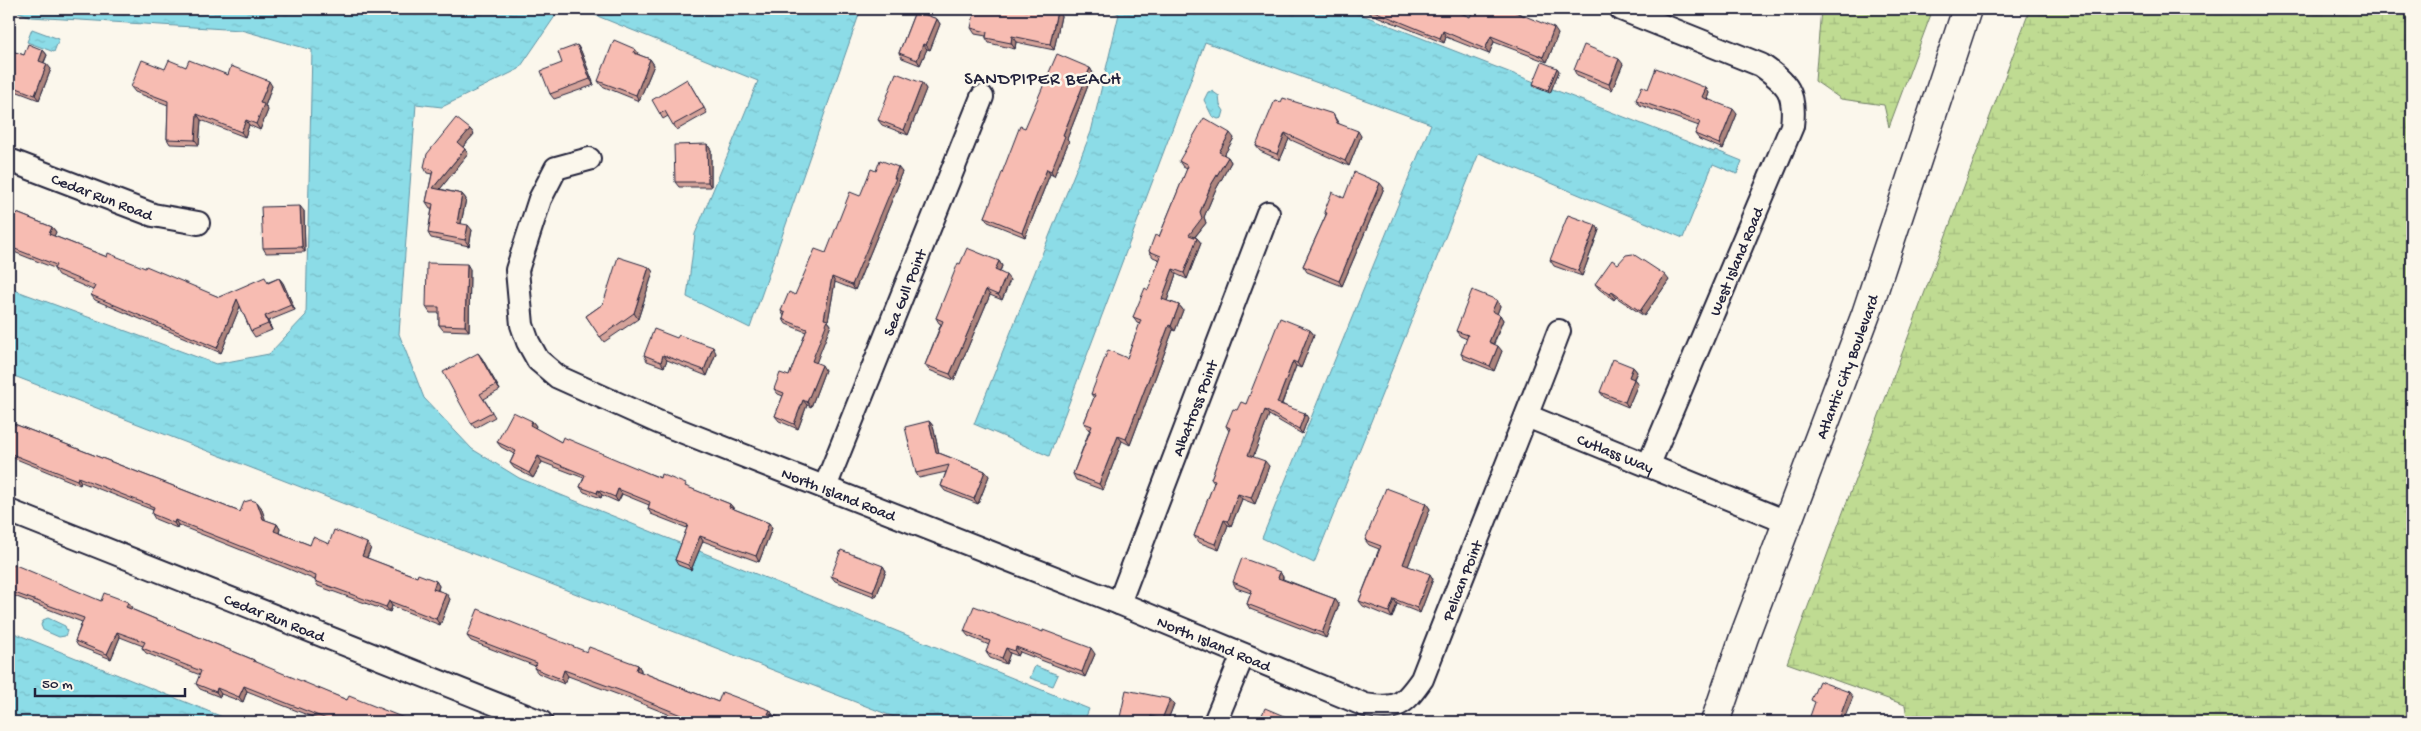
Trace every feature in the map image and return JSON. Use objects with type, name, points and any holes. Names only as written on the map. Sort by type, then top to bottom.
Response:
[{"type":"highway","name":"Atlantic City Boulevard","points":[[1715,722],[1744,637],[1789,523],[1866,314],[1967,9]]},
{"type":"street","name":"West Island Road","points":[[1621,9],[1761,64],[1779,78],[1791,92],[1794,106],[1792,126],[1649,464]]},
{"type":"street","name":"Sea Gull Point","points":[[826,487],[982,97]]},
{"type":"street","name":"North Island Road","points":[[588,159],[556,168],[540,198],[517,270],[522,325],[528,342],[538,360],[558,377],[658,422],[1118,603],[1365,705]]},
{"type":"street","name":"Cedar Run Road","points":[[9,160],[153,215],[198,222]]},
{"type":"street","name":"Albatross Point","points":[[1118,603],[1268,213]]},
{"type":"street","points":[[1527,416],[1558,331]]},
{"type":"street","name":"Cutlass Way","points":[[1527,416],[1649,464],[1789,523]]},
{"type":"street","name":"Pelican Point","points":[[1365,705],[1386,708],[1406,701],[1422,679],[1509,455],[1527,416]]},
{"type":"street","name":"Cedar Run Road","points":[[9,511],[541,722]]},
{"type":"street","points":[[1216,722],[1243,654]]},
{"type":"green space","points":[[1821,9],[1933,9],[1889,127],[1884,105],[1841,99],[1815,81]]},
{"type":"green space","points":[[2030,9],[2412,9],[2412,722],[1908,722],[1905,705],[1787,663]]},
{"type":"water","points":[[11,9],[560,9],[519,69],[442,107],[416,104],[399,334],[424,398],[472,449],[519,478],[1089,709],[1084,722],[907,722],[9,374],[9,288],[216,364],[269,354],[306,315],[312,50],[241,30],[31,17]]},
{"type":"water","points":[[580,9],[861,9],[750,328],[687,297],[695,234],[758,81]]},
{"type":"water","points":[[1108,9],[1347,9],[1714,152],[1715,150],[1742,161],[1737,174],[1713,164],[1683,238],[1479,153],[1314,563],[1262,538],[1431,124],[1205,42],[1049,456],[974,424],[1091,132],[1119,14]]},
{"type":"water","points":[[32,29],[59,39],[54,52],[27,42]]},
{"type":"water","points":[[1212,91],[1219,96],[1220,105],[1224,111],[1222,118],[1218,119],[1212,116],[1204,100],[1208,92]]},
{"type":"water","points":[[48,618],[65,626],[67,631],[65,636],[59,637],[43,630],[41,625],[43,620]]},
{"type":"water","points":[[9,631],[235,722],[9,722]]},
{"type":"water","points":[[1035,666],[1058,675],[1053,686],[1030,678]]},
{"type":"building","points":[[916,9],[924,9],[918,12],[937,19],[926,45],[923,44],[917,60],[899,53]]},
{"type":"building","points":[[975,9],[1015,9],[1027,11],[1027,9],[1047,9],[1057,11],[1050,44],[1012,36],[1011,43],[986,38],[987,32],[971,28]]},
{"type":"building","points":[[1369,9],[1451,9],[1470,17],[1474,9],[1508,9],[1554,28],[1543,57],[1491,36],[1485,49],[1443,31],[1440,38]]},
{"type":"building","points":[[614,40],[635,49],[634,53],[650,59],[636,95],[598,81]]},
{"type":"building","points":[[28,44],[43,50],[39,61],[47,64],[35,95],[9,85],[9,50],[24,55]]},
{"type":"building","points":[[577,45],[590,79],[550,94],[541,71],[562,63],[558,52]]},
{"type":"building","points":[[1584,45],[1619,59],[1609,84],[1574,70]]},
{"type":"building","points":[[1057,54],[1090,68],[1063,135],[1065,136],[1051,171],[1047,169],[1022,232],[985,217],[1020,126],[1025,128]]},
{"type":"building","points":[[142,60],[165,69],[169,60],[186,67],[189,60],[228,75],[231,66],[269,81],[260,103],[264,104],[256,124],[246,120],[241,132],[197,114],[195,140],[167,139],[168,101],[131,87]]},
{"type":"building","points":[[1542,62],[1557,68],[1548,90],[1533,84]]},
{"type":"building","points":[[1656,68],[1706,88],[1702,97],[1733,109],[1719,144],[1695,134],[1700,122],[1636,100],[1642,86],[1648,89]]},
{"type":"building","points":[[896,73],[922,83],[904,130],[878,120]]},
{"type":"building","points":[[687,79],[704,108],[673,125],[665,111],[660,114],[652,100]]},
{"type":"building","points":[[1283,98],[1333,114],[1337,123],[1358,131],[1345,161],[1285,133],[1277,154],[1256,146],[1275,100],[1281,102]]},
{"type":"building","points":[[456,118],[470,129],[458,143],[465,149],[433,188],[462,194],[457,223],[468,225],[465,240],[428,233],[433,204],[426,202],[433,170],[424,167],[427,154]]},
{"type":"building","points":[[1204,118],[1230,133],[1219,152],[1228,157],[1211,185],[1200,212],[1202,218],[1189,235],[1197,238],[1184,273],[1173,269],[1162,299],[1179,305],[1171,326],[1169,325],[1126,439],[1118,436],[1099,484],[1073,474],[1092,426],[1084,423],[1095,395],[1091,394],[1108,350],[1127,358],[1141,320],[1133,317],[1145,288],[1148,290],[1161,256],[1149,251],[1155,235],[1159,237],[1188,166],[1179,161]]},
{"type":"building","points":[[707,144],[708,182],[675,182],[674,145]]},
{"type":"building","points":[[880,160],[898,167],[894,178],[896,178],[852,285],[832,277],[824,319],[828,320],[812,361],[822,365],[807,402],[803,400],[794,424],[775,416],[784,393],[774,389],[780,373],[789,376],[807,329],[783,319],[785,313],[781,311],[789,292],[795,295],[815,249],[826,253],[850,192],[860,196],[871,169],[876,171]]},
{"type":"building","points":[[1354,172],[1380,183],[1339,281],[1303,266],[1327,213],[1324,212],[1332,192],[1344,198]]},
{"type":"building","points":[[300,206],[302,247],[263,248],[261,207]]},
{"type":"building","points":[[9,210],[52,227],[49,234],[107,257],[108,253],[145,268],[146,266],[219,297],[265,277],[268,283],[279,278],[291,305],[265,316],[268,324],[251,331],[237,299],[217,348],[91,295],[95,286],[54,269],[56,265],[10,247],[12,241],[9,239]]},
{"type":"building","points":[[1568,215],[1596,225],[1578,271],[1550,260]]},
{"type":"building","points":[[967,248],[999,261],[995,270],[1006,275],[998,295],[986,290],[950,374],[925,365],[943,321],[936,318],[958,263],[960,264]]},
{"type":"building","points":[[1633,254],[1665,275],[1640,311],[1612,292],[1610,294],[1595,284],[1612,260],[1618,264],[1626,255]]},
{"type":"building","points":[[618,257],[649,267],[634,313],[600,337],[586,316],[603,304]]},
{"type":"building","points":[[427,263],[467,264],[465,326],[439,325],[439,307],[426,307]]},
{"type":"building","points":[[1472,290],[1497,300],[1492,311],[1500,315],[1489,342],[1498,346],[1490,366],[1461,354],[1468,335],[1456,331]]},
{"type":"building","points":[[1280,318],[1310,330],[1297,363],[1293,361],[1277,403],[1305,413],[1299,429],[1265,410],[1248,455],[1265,461],[1251,498],[1238,494],[1228,521],[1224,520],[1215,544],[1194,536],[1215,480],[1211,479],[1230,428],[1226,426],[1233,409],[1237,410],[1241,402],[1246,404]]},
{"type":"building","points":[[654,329],[677,338],[679,335],[713,347],[704,370],[663,355],[661,362],[644,355]]},
{"type":"building","points":[[478,353],[496,385],[480,394],[492,412],[471,423],[443,372]]},
{"type":"building","points":[[1613,359],[1633,367],[1629,377],[1634,379],[1625,402],[1600,392]]},
{"type":"building","points":[[513,412],[532,421],[530,425],[561,442],[563,437],[660,478],[661,474],[730,504],[729,507],[769,523],[756,556],[700,536],[688,565],[675,560],[688,525],[648,509],[650,502],[618,489],[615,497],[598,490],[597,493],[580,487],[585,475],[538,456],[529,473],[510,463],[516,451],[497,442]]},
{"type":"building","points":[[929,421],[936,452],[985,471],[974,499],[941,486],[949,465],[916,473],[905,427]]},
{"type":"building","points":[[9,422],[240,512],[244,502],[251,500],[257,502],[263,519],[277,524],[274,531],[310,545],[313,537],[329,544],[334,530],[367,543],[362,556],[417,577],[418,574],[436,581],[433,589],[446,593],[436,619],[389,601],[386,607],[315,581],[316,576],[175,520],[174,523],[152,514],[154,507],[78,477],[77,480],[9,453]]},
{"type":"building","points":[[1386,488],[1426,503],[1403,564],[1430,574],[1417,608],[1394,599],[1389,612],[1359,601],[1381,546],[1365,540]]},
{"type":"building","points":[[841,550],[883,566],[873,592],[831,576]]},
{"type":"building","points":[[1242,558],[1280,572],[1278,578],[1335,599],[1322,633],[1247,604],[1252,590],[1233,582]]},
{"type":"building","points":[[13,564],[101,601],[104,593],[128,602],[126,607],[253,661],[347,700],[349,696],[404,718],[402,722],[334,722],[244,686],[239,697],[217,688],[216,692],[196,684],[201,671],[142,648],[145,642],[117,632],[107,654],[75,641],[84,618],[9,591],[9,573]]},
{"type":"building","points":[[974,606],[1091,648],[1082,672],[1016,647],[1015,651],[1006,648],[1002,658],[986,652],[990,641],[964,631]]},
{"type":"building","points":[[478,609],[587,652],[589,647],[638,665],[636,670],[718,702],[722,692],[770,710],[768,714],[791,722],[698,722],[564,670],[561,679],[534,668],[537,663],[467,636]]},
{"type":"building","points":[[1819,681],[1849,692],[1838,722],[1808,722],[1815,702],[1811,700]]},
{"type":"building","points":[[1126,690],[1170,699],[1162,719],[1151,716],[1150,722],[1119,722]]},
{"type":"building","points":[[1265,708],[1298,722],[1259,722]]},
{"type":"district","name":"SANDPIPER BEACH","points":[[1043,78]]}]
